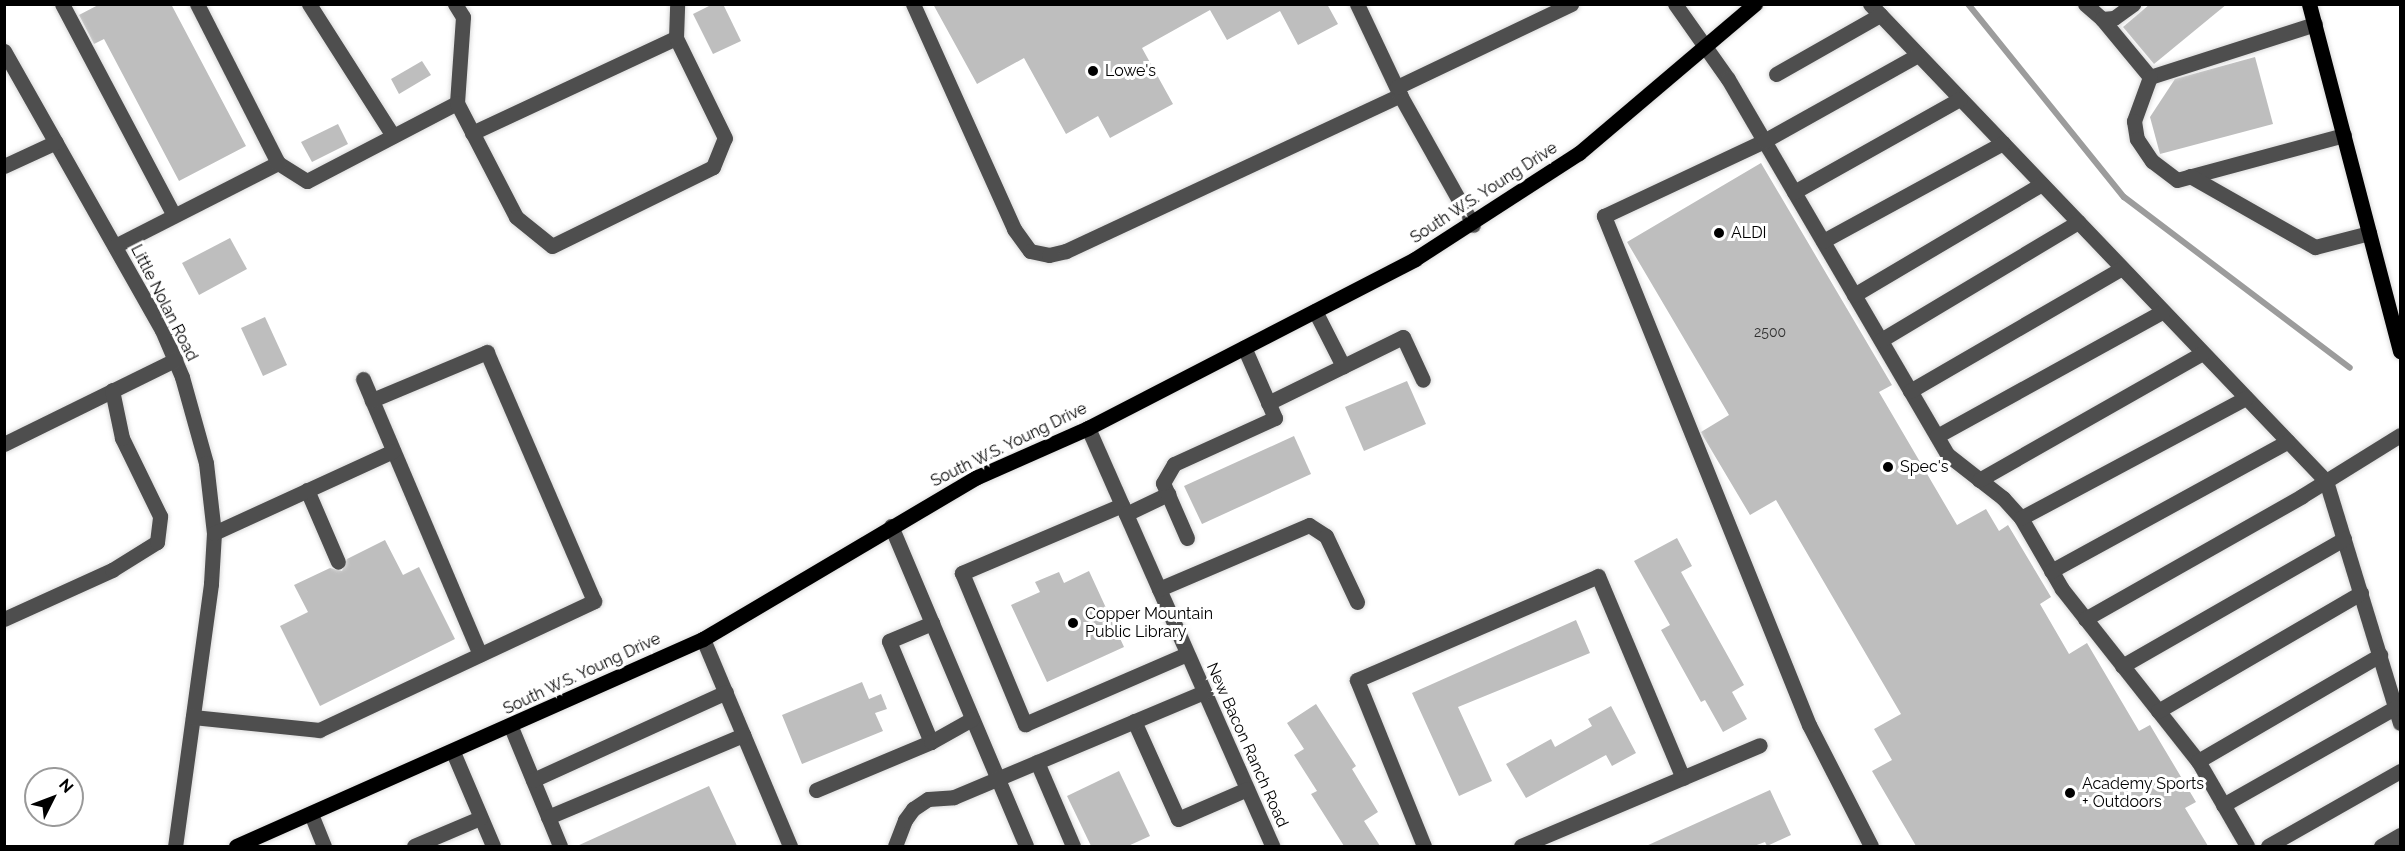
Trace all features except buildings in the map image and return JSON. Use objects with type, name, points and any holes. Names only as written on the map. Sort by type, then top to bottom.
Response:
[{"type":"main road","name":"South W.S. Young Drive","points":[[236,846],[511,727],[703,639],[977,477],[1088,428],[1315,311],[1473,225],[1579,153],[1755,4]]},
{"type":"main road","points":[[2309,4],[2400,351]]},
{"type":"street","points":[[62,4],[173,214]]},
{"type":"street","points":[[197,4],[278,163],[307,181],[457,103]]},
{"type":"street","points":[[309,4],[393,136]]},
{"type":"street","points":[[455,4],[463,17],[457,103],[516,217],[552,246],[713,167],[725,138],[676,38],[677,4]]},
{"type":"street","points":[[913,4],[1014,229],[1030,251],[1049,255],[1066,251],[1399,91],[1571,4]]},
{"type":"street","points":[[1357,4],[1399,91],[1473,225]]},
{"type":"street","points":[[1675,4],[1707,45],[1948,455],[2003,498],[2021,518],[2051,571],[2085,619],[2198,761],[2247,846]]},
{"type":"street","points":[[2085,4],[2102,19],[2150,77]]},
{"type":"street","points":[[2102,19],[2114,18],[2133,4]]},
{"type":"street","points":[[1776,74],[1875,10],[2003,143],[2326,481],[2400,723]]},
{"type":"street","points":[[2150,77],[2314,24]]},
{"type":"street","points":[[472,133],[676,38]]},
{"type":"street","name":"Little Nolan Road","points":[[4,51],[115,246],[175,360],[198,426],[214,533],[193,717],[175,846]]},
{"type":"street","points":[[1870,846],[1809,725],[1604,216],[1764,141],[1918,56]]},
{"type":"street","points":[[2150,77],[2134,121],[2137,139],[2152,161],[2315,247],[2369,233]]},
{"type":"street","points":[[1794,192],[1960,99]]},
{"type":"street","points":[[2184,178],[2344,135]]},
{"type":"street","points":[[4,166],[56,142]]},
{"type":"street","points":[[1823,241],[2003,143]]},
{"type":"street","points":[[115,246],[173,214],[278,163]]},
{"type":"street","points":[[1854,295],[2042,184]]},
{"type":"street","points":[[1881,340],[2078,222]]},
{"type":"street","points":[[1910,391],[2122,268]]},
{"type":"street","points":[[1315,311],[1343,366]]},
{"type":"street","points":[[1937,436],[2163,311]]},
{"type":"street","points":[[1268,403],[1403,337],[1423,380]]},
{"type":"street","points":[[1187,538],[1162,483],[1174,464],[1275,418],[1244,347]]},
{"type":"street","points":[[193,717],[319,730],[594,601],[487,351],[372,400]]},
{"type":"street","points":[[1979,480],[2203,353]]},
{"type":"street","points":[[4,444],[175,360]]},
{"type":"street","points":[[363,379],[480,654]]},
{"type":"street","points":[[4,619],[112,570],[157,542],[160,516],[122,438],[112,390]]},
{"type":"street","points":[[2021,518],[2246,398]]},
{"type":"street","name":"New Bacon Ranch Road","points":[[1088,428],[1272,846]]},
{"type":"street","points":[[2085,619],[2326,481],[2400,435]]},
{"type":"street","points":[[2051,571],[2288,441]]},
{"type":"street","points":[[214,533],[393,451]]},
{"type":"street","points":[[307,490],[338,562]]},
{"type":"street","points":[[1168,495],[962,573],[1025,724],[1187,654]]},
{"type":"street","points":[[1159,589],[1309,525],[1326,536],[1357,602]]},
{"type":"street","points":[[891,526],[1026,846]]},
{"type":"street","points":[[2122,666],[2344,539]]},
{"type":"street","points":[[1425,846],[1357,681],[1598,576],[1683,778]]},
{"type":"street","points":[[2158,711],[2361,593]]},
{"type":"street","points":[[931,742],[889,641],[932,623]]},
{"type":"street","points":[[703,639],[790,846]]},
{"type":"street","points":[[2198,761],[2380,656]]},
{"type":"street","points":[[533,780],[726,692]]},
{"type":"street","points":[[895,846],[913,809],[928,799],[954,797],[1204,692]]},
{"type":"street","points":[[2223,805],[2396,707]]},
{"type":"street","points":[[816,790],[931,742],[972,719]]},
{"type":"street","points":[[1134,721],[1178,819],[1247,789]]},
{"type":"street","points":[[511,727],[560,846]]},
{"type":"street","points":[[548,817],[743,735]]},
{"type":"street","points":[[1521,846],[1760,745]]},
{"type":"street","points":[[453,752],[493,846]]},
{"type":"street","points":[[1037,762],[1073,846]]},
{"type":"street","points":[[2268,846],[2400,771]]},
{"type":"street","points":[[311,814],[324,846]]},
{"type":"street","points":[[414,846],[480,818]]},
{"type":"street","points":[[2381,846],[2400,835]]},
{"type":"waterway","points":[[1968,4],[2124,197],[2350,368]]},
{"type":"place","name":"Lowe's","points":[[1093,71]]},
{"type":"place","name":"ALDI","points":[[1719,233]]},
{"type":"place","name":"Spec's","points":[[1888,467]]},
{"type":"place","name":"Copper Mountain Public Library","points":[[1073,623]]},
{"type":"place","name":"Academy Sports + Outdoors","points":[[2070,793]]}]
